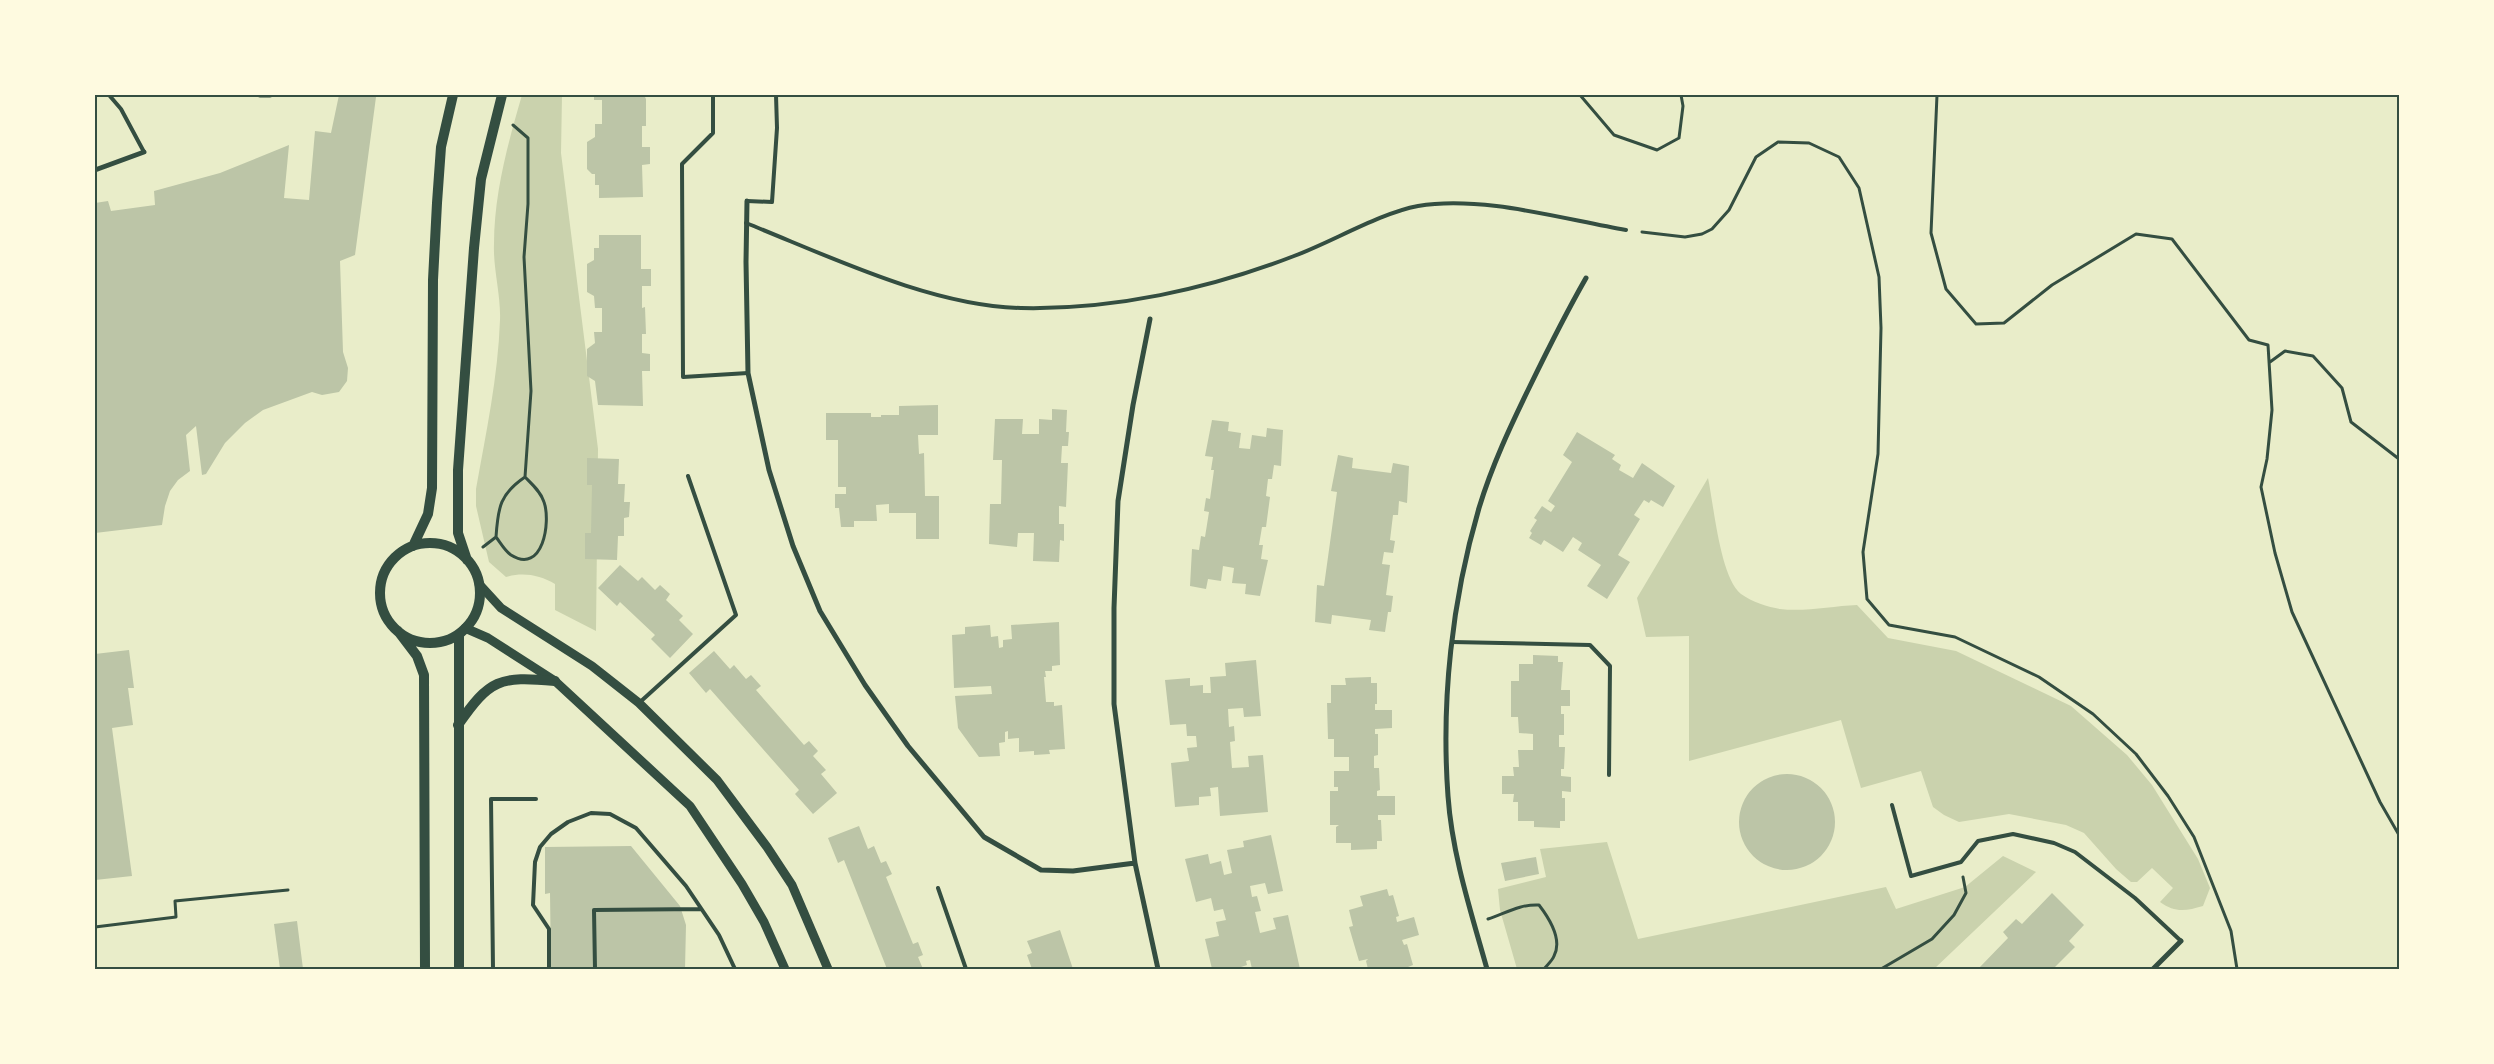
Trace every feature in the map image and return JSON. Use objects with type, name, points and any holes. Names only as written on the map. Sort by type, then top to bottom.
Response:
[{"type":"main road","points":[[412,546],[428,514],[432,488],[433,280],[437,203],[441,147],[453,95]]},
{"type":"main road","points":[[467,560],[458,533],[458,470],[468,325],[481,179],[502,95]]},
{"type":"main road","points":[[398,631],[412,640],[428,643],[444,641],[462,631],[475,615],[479,600],[479,584],[475,571],[456,550],[442,544],[427,543],[412,546],[393,559],[386,568],[381,584],[381,601],[387,618],[418,656],[424,675],[426,969]]},
{"type":"main road","points":[[459,969],[458,726],[462,631]]},
{"type":"main road","points":[[458,726],[478,697],[491,686],[510,679],[555,681]]},
{"type":"street","points":[[260,95],[270,95]]},
{"type":"street","points":[[95,170],[144,152]]},
{"type":"street","points":[[747,201],[748,372],[769,470],[793,546],[820,611],[865,685],[908,746],[984,837],[1041,870],[1073,872],[1135,863]]},
{"type":"street","points":[[1486,969],[1462,876],[1448,797],[1446,727],[1452,642],[1465,562],[1480,506],[1502,444],[1562,322],[1586,278]]},
{"type":"street","points":[[1150,319],[1133,405],[1118,501],[1114,608],[1114,704],[1135,863],[1158,969]]},
{"type":"street","points":[[479,584],[501,608],[592,666],[639,703],[717,780],[767,847],[792,886],[828,969]]},
{"type":"street","points":[[462,631],[488,638],[555,681],[690,806],[719,846],[742,884],[764,922],[785,969]]},
{"type":"street","points":[[2153,969],[2181,941]]},
{"type":"lane","points":[[109,95],[121,109],[144,152]]},
{"type":"lane","points":[[713,95],[713,133],[682,164],[683,376],[748,372]]},
{"type":"lane","points":[[747,201],[772,202],[777,128],[776,95]]},
{"type":"lane","points":[[746,223],[927,292],[963,302],[1019,308],[1070,307],[1126,300],[1222,281],[1284,260],[1397,212],[1417,206],[1453,203],[1483,204],[1626,230]]},
{"type":"lane","points":[[639,703],[736,615],[688,476]]},
{"type":"lane","points":[[1452,642],[1590,645],[1610,666],[1609,775]]},
{"type":"lane","points":[[493,969],[491,799],[536,798]]},
{"type":"lane","points":[[1892,806],[1910,876],[1961,862],[1978,841],[2013,834],[2054,843],[2075,852],[2135,898],[2181,941]]},
{"type":"lane","points":[[549,969],[549,929],[533,905],[535,862],[540,847],[551,834],[568,822],[591,813],[610,814],[636,828],[686,886],[719,935],[735,969]]},
{"type":"lane","points":[[938,888],[966,969]]},
{"type":"lane","points":[[595,969],[594,910],[701,909]]},
{"type":"path","points":[[1580,95],[1614,135],[1657,150],[1679,138],[1683,106],[1681,95]]},
{"type":"path","points":[[1937,95],[1931,233],[1946,289],[1976,324],[2004,323],[2052,284],[2136,234],[2172,239],[2250,340],[2268,345],[2272,410],[2267,460],[2261,487],[2275,553],[2292,612],[2321,678],[2380,802],[2399,835]]},
{"type":"path","points":[[496,537],[511,555],[526,559],[534,555],[542,546],[547,524],[544,502],[525,477],[531,391],[524,257],[528,204],[528,138],[508,121]]},
{"type":"path","points":[[1626,230],[1685,237],[1702,234],[1712,229],[1729,210],[1756,157],[1778,142],[1809,144],[1839,157],[1859,188],[1879,277],[1881,328],[1878,436],[1863,552],[1867,599],[1889,625],[1955,638],[2040,676],[2093,714],[2136,754],[2168,796],[2194,837],[2231,931],[2237,969]]},
{"type":"path","points":[[2269,363],[2285,351],[2313,356],[2342,388],[2351,422],[2399,459]]},
{"type":"path","points":[[478,551],[496,537],[500,503],[512,486],[525,477]]},
{"type":"path","points":[[1881,969],[1932,939],[1954,916],[1966,893],[1961,862]]},
{"type":"path","points":[[95,927],[176,917],[176,902],[288,890]]},
{"type":"path","points":[[1474,923],[1510,912],[1518,906],[1539,905],[1549,918],[1556,939],[1555,956],[1544,969]]},
{"type":"green space","points":[[522,95],[562,95],[561,153],[598,449],[596,631],[555,610],[555,584],[531,575],[506,577],[489,562],[476,506],[476,489],[491,405],[499,341],[500,311],[494,253],[496,206],[507,150]]},
{"type":"green space","points":[[1708,478],[1723,557],[1728,573],[1741,594],[1760,604],[1789,610],[1857,605],[1888,638],[1956,651],[2071,706],[2127,755],[2152,785],[2198,859],[2210,888],[2203,906],[2181,910],[2165,906],[2160,902],[2173,888],[2152,868],[2137,882],[2131,882],[2116,869],[2084,833],[2066,825],[2009,814],[1959,822],[1944,815],[1933,807],[1921,771],[1861,788],[1841,720],[1689,761],[1689,636],[1646,637],[1637,598]]},
{"type":"green space","points":[[1607,842],[1638,939],[1886,887],[1896,909],[1965,887],[2003,856],[2036,872],[1934,969],[1517,969],[1500,910],[1498,889],[1546,877],[1540,849]]},
{"type":"building","points":[[339,95],[376,97],[355,255],[340,261],[343,352],[348,368],[347,381],[339,392],[322,395],[312,392],[263,410],[245,423],[225,443],[206,474],[202,475],[196,426],[186,435],[190,471],[178,480],[170,491],[162,525],[95,533],[95,203],[108,201],[111,211],[155,205],[154,191],[220,173],[289,145],[284,198],[309,200],[315,131],[331,133]]},
{"type":"building","points":[[594,95],[644,95],[646,99],[646,126],[642,126],[642,147],[650,147],[650,164],[642,165],[643,197],[599,198],[599,185],[595,185],[595,174],[592,174],[587,169],[587,142],[595,137],[595,124],[602,124],[602,100],[594,100]]},
{"type":"building","points":[[599,235],[641,235],[641,269],[651,269],[651,286],[642,286],[642,308],[645,307],[646,334],[642,334],[642,353],[650,354],[650,371],[642,371],[643,406],[598,405],[595,381],[587,376],[587,349],[595,343],[594,332],[602,332],[602,308],[595,308],[594,296],[587,292],[587,264],[594,260],[594,248],[599,248]]},
{"type":"building","points":[[938,405],[938,435],[918,435],[919,454],[924,453],[925,496],[939,496],[939,539],[916,539],[916,513],[889,513],[889,504],[876,505],[877,521],[854,521],[854,527],[841,527],[839,508],[835,508],[835,494],[846,494],[846,487],[838,487],[838,440],[826,440],[826,413],[871,413],[871,417],[881,417],[881,415],[899,415],[899,406]]},
{"type":"building","points":[[1052,409],[1067,410],[1066,432],[1069,432],[1068,446],[1062,446],[1061,463],[1068,463],[1066,507],[1059,506],[1059,524],[1064,524],[1064,541],[1060,540],[1059,562],[1033,561],[1034,533],[1018,533],[1017,547],[989,544],[990,504],[1001,504],[1002,460],[993,460],[995,419],[1023,419],[1022,434],[1039,434],[1039,419],[1052,420]]},
{"type":"building","points":[[1212,420],[1229,422],[1228,431],[1241,433],[1239,448],[1250,449],[1252,435],[1266,437],[1267,428],[1283,430],[1281,466],[1274,465],[1272,479],[1268,479],[1266,496],[1270,497],[1266,527],[1262,527],[1259,545],[1263,545],[1261,559],[1268,560],[1260,596],[1245,594],[1246,584],[1232,583],[1234,568],[1223,566],[1221,581],[1208,579],[1206,589],[1190,586],[1192,549],[1199,550],[1201,536],[1205,537],[1209,512],[1204,511],[1206,498],[1210,499],[1214,470],[1211,470],[1213,457],[1205,456]]},
{"type":"building","points":[[1577,432],[1615,455],[1612,459],[1621,465],[1619,470],[1633,478],[1642,463],[1675,486],[1663,507],[1651,500],[1649,503],[1644,500],[1634,515],[1640,519],[1618,555],[1630,562],[1607,599],[1587,586],[1601,565],[1578,550],[1582,543],[1573,537],[1563,552],[1544,540],[1541,545],[1529,538],[1532,533],[1530,531],[1537,520],[1534,518],[1542,506],[1551,512],[1555,506],[1548,501],[1572,462],[1563,455]]},
{"type":"building","points":[[1338,455],[1353,458],[1352,468],[1391,473],[1393,463],[1409,466],[1407,503],[1399,501],[1398,515],[1393,515],[1390,540],[1395,541],[1393,553],[1384,552],[1382,564],[1390,565],[1386,595],[1393,596],[1391,612],[1388,612],[1385,632],[1369,630],[1371,620],[1332,615],[1331,624],[1315,622],[1317,585],[1324,586],[1337,492],[1331,491]]},
{"type":"building","points":[[587,458],[619,459],[618,484],[625,484],[624,502],[630,502],[629,517],[624,518],[624,536],[618,536],[617,560],[585,559],[585,533],[591,533],[592,485],[587,485]]},
{"type":"building","points":[[620,565],[638,581],[642,577],[655,590],[660,585],[670,594],[666,600],[683,616],[679,620],[693,634],[670,658],[651,639],[655,635],[620,602],[617,606],[598,588]]},
{"type":"building","points":[[1059,622],[1060,665],[1052,666],[1052,671],[1045,671],[1046,677],[1044,677],[1046,702],[1054,702],[1054,706],[1062,705],[1065,749],[1049,750],[1050,754],[1034,755],[1034,751],[1019,752],[1019,738],[1008,739],[1008,731],[1005,732],[1005,742],[999,743],[1000,756],[979,757],[958,728],[955,696],[992,694],[991,686],[954,688],[952,635],[965,634],[965,627],[990,625],[991,637],[998,636],[999,648],[1003,647],[1003,640],[1012,639],[1011,625]]},
{"type":"building","points":[[129,650],[134,688],[128,688],[133,725],[112,728],[132,876],[95,880],[95,654]]},
{"type":"building","points":[[714,651],[730,669],[734,665],[746,679],[751,675],[761,686],[756,690],[804,745],[809,741],[818,751],[813,756],[826,770],[821,774],[837,793],[813,814],[795,794],[799,790],[710,689],[706,693],[689,673]]},
{"type":"building","points":[[1533,655],[1558,656],[1558,662],[1563,662],[1561,690],[1570,690],[1570,706],[1561,706],[1561,714],[1564,714],[1564,735],[1559,735],[1559,747],[1565,747],[1564,769],[1561,769],[1561,776],[1571,777],[1571,792],[1562,791],[1562,798],[1565,798],[1565,821],[1560,821],[1560,828],[1534,827],[1534,821],[1518,821],[1518,802],[1513,802],[1514,794],[1502,794],[1502,776],[1514,776],[1513,767],[1519,767],[1518,750],[1533,750],[1533,734],[1519,733],[1518,717],[1511,717],[1511,681],[1519,681],[1519,664],[1533,664]]},
{"type":"building","points":[[1256,660],[1261,716],[1244,717],[1243,708],[1228,709],[1229,727],[1234,726],[1235,741],[1230,742],[1232,768],[1249,767],[1248,756],[1263,755],[1268,812],[1220,816],[1218,787],[1210,788],[1211,796],[1199,797],[1199,805],[1175,807],[1171,763],[1189,761],[1187,748],[1197,747],[1196,736],[1187,736],[1186,724],[1170,725],[1165,680],[1190,678],[1190,686],[1203,685],[1203,693],[1211,693],[1210,677],[1226,676],[1225,663]]},
{"type":"building","points":[[1371,677],[1371,683],[1377,683],[1377,704],[1375,704],[1375,710],[1392,710],[1392,728],[1375,729],[1375,734],[1378,734],[1378,755],[1374,756],[1374,768],[1379,768],[1380,790],[1377,791],[1377,796],[1395,796],[1395,815],[1378,815],[1378,820],[1381,820],[1382,841],[1377,841],[1377,849],[1351,850],[1351,843],[1336,843],[1336,827],[1339,825],[1330,825],[1330,791],[1338,791],[1338,787],[1334,787],[1334,771],[1349,771],[1349,757],[1334,757],[1334,739],[1328,739],[1327,703],[1331,703],[1331,685],[1346,685],[1345,678]]},
{"type":"building","points":[[1787,774],[1805,778],[1821,788],[1831,804],[1835,822],[1831,840],[1821,856],[1805,866],[1787,870],[1769,866],[1753,856],[1743,840],[1739,822],[1743,804],[1753,788],[1769,778]]},
{"type":"building","points":[[859,826],[868,849],[874,846],[881,863],[886,861],[892,874],[886,877],[913,944],[918,942],[923,955],[918,957],[923,969],[887,969],[844,860],[838,863],[828,838]]},
{"type":"building","points":[[1271,835],[1283,891],[1268,894],[1265,883],[1250,886],[1252,897],[1257,896],[1261,911],[1255,912],[1260,933],[1276,929],[1273,918],[1288,915],[1300,969],[1252,969],[1250,960],[1246,961],[1247,965],[1235,969],[1212,969],[1205,939],[1219,936],[1216,922],[1226,920],[1223,909],[1214,911],[1211,898],[1196,902],[1185,859],[1208,854],[1210,864],[1221,861],[1224,875],[1232,873],[1227,850],[1244,847],[1243,841]]},
{"type":"building","points":[[631,846],[680,906],[686,925],[685,969],[551,969],[550,893],[545,894],[545,847]]},
{"type":"building","points":[[1536,857],[1539,874],[1505,881],[1501,863]]},
{"type":"building","points":[[1387,889],[1389,896],[1393,895],[1399,916],[1396,917],[1397,922],[1414,917],[1419,935],[1402,940],[1404,945],[1407,944],[1413,965],[1408,967],[1409,969],[1368,969],[1366,961],[1368,959],[1359,961],[1349,927],[1353,926],[1349,910],[1363,906],[1360,896]]},
{"type":"building","points":[[2052,893],[2084,925],[2069,941],[2075,947],[2053,969],[1980,969],[2008,938],[2003,932],[2016,919],[2022,924]]},
{"type":"building","points":[[297,921],[303,969],[280,969],[274,924]]},
{"type":"building","points":[[1060,930],[1073,969],[1032,969],[1027,955],[1032,953],[1027,941]]}]
